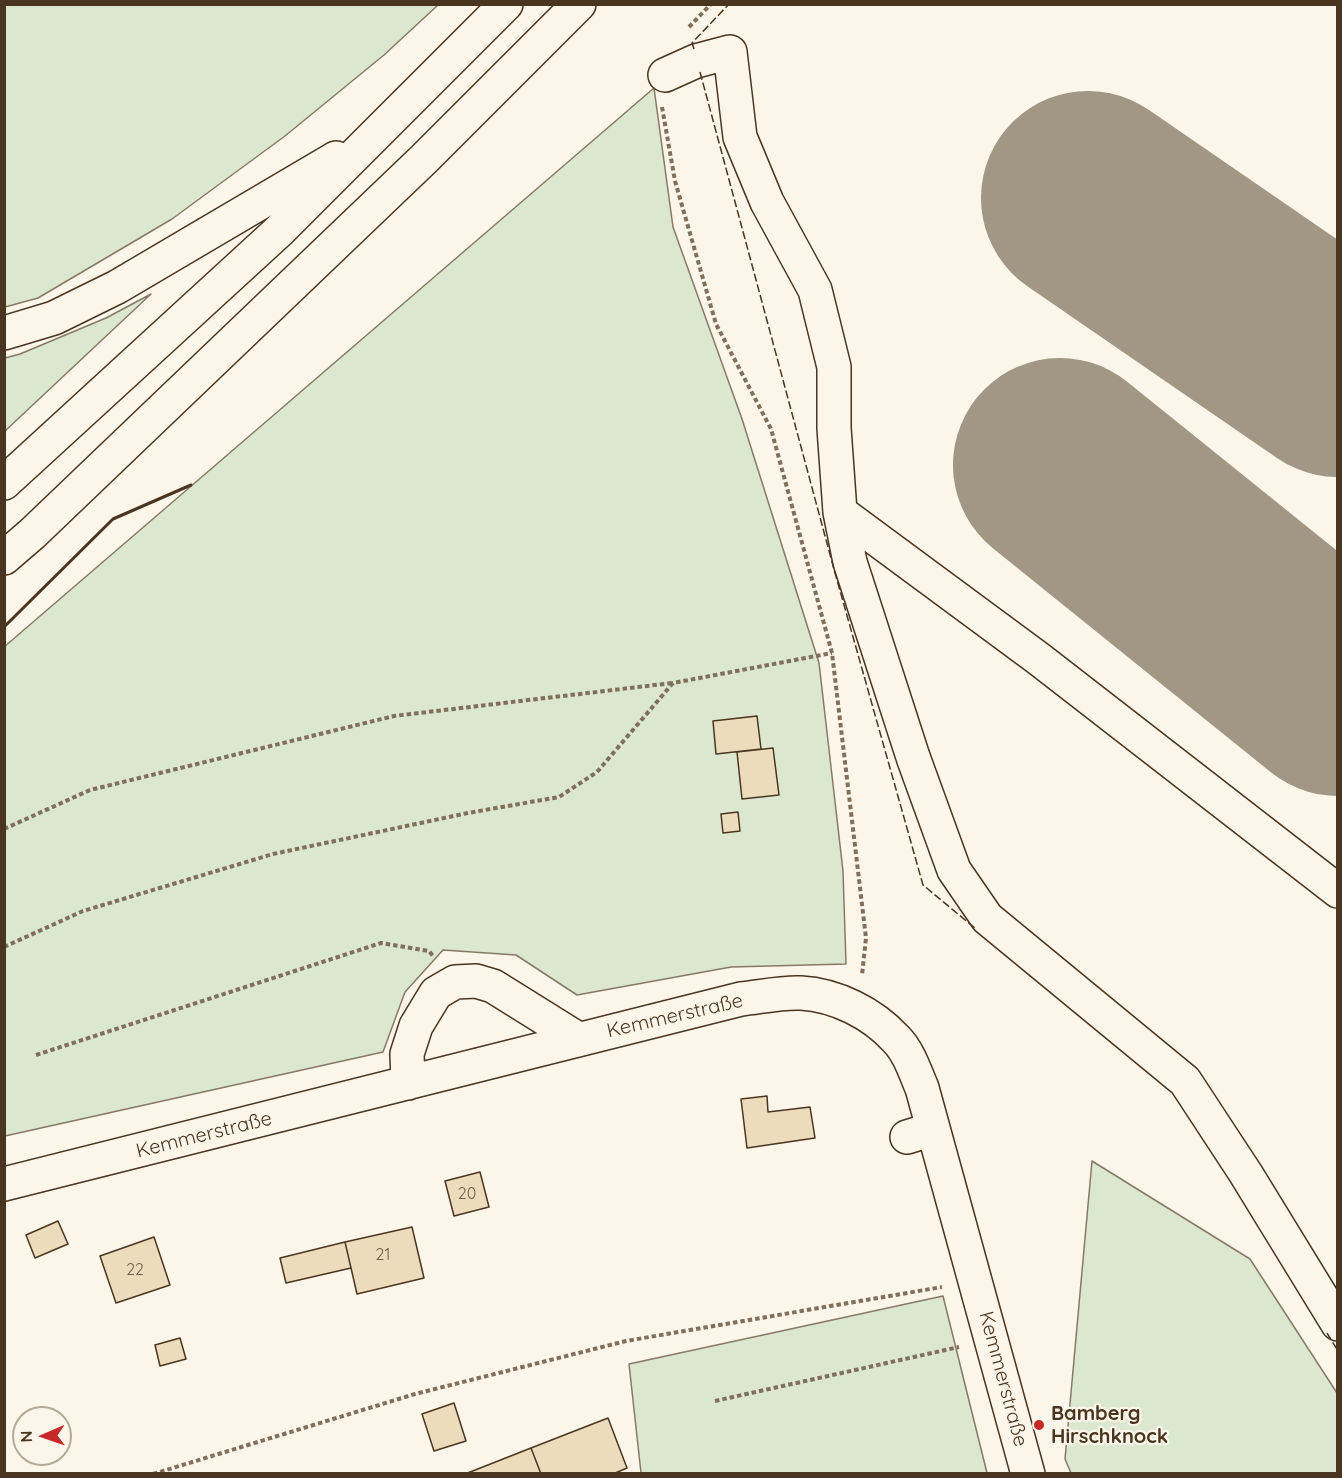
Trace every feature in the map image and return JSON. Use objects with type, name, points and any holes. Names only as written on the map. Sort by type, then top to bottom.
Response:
[{"type":"main road","points":[[4,483],[279,231],[506,4]]},
{"type":"main road","points":[[4,558],[33,533],[424,159],[579,4]]},
{"type":"main road","points":[[663,88],[696,61],[730,52],[740,137],[766,202],[815,290],[834,367],[834,428],[840,512],[850,562],[913,758],[954,870],[987,918],[1185,1081],[1246,1174],[1338,1324]]},
{"type":"main road","points":[[4,333],[54,318],[117,287],[379,133]]},
{"type":"main road","points":[[840,512],[1039,659],[1338,891]]},
{"type":"main road","points":[[4,573],[33,533]]},
{"type":"main road","points":[[408,1083],[407,1054],[416,1026],[436,993],[455,982],[476,981],[493,986],[578,1040]]},
{"type":"main road","name":"Kemmerstraße","points":[[4,1184],[741,999],[800,993],[829,997],[855,1008],[897,1040],[910,1060],[922,1088],[920,1133],[975,1280],[1028,1473]]},
{"type":"path","points":[[663,88],[675,181],[716,324],[771,429],[832,653],[866,938],[855,1008]]},
{"type":"path","points":[[4,829],[90,790],[394,716],[673,683],[832,653]]},
{"type":"path","points":[[4,947],[83,911],[273,854],[468,813],[559,797],[597,772],[673,683]]},
{"type":"path","points":[[36,1055],[381,943],[429,951],[455,982]]},
{"type":"path","points":[[153,1473],[415,1394],[626,1341],[975,1280]]},
{"type":"path","points":[[715,1401],[992,1340]]},
{"type":"green space","points":[[5,4],[438,5],[384,55],[285,136],[172,219],[38,298],[5,307]]},
{"type":"green space","points":[[654,88],[673,227],[742,419],[819,663],[843,871],[846,964],[731,967],[577,995],[516,955],[443,950],[405,992],[383,1052],[5,1136],[4,647]]},
{"type":"green space","points":[[151,294],[5,431],[5,358],[20,354],[106,318]]},
{"type":"green space","points":[[1092,1161],[1250,1259],[1337,1393],[1337,1473],[1071,1473],[1065,1459]]},
{"type":"green space","points":[[943,1296],[987,1473],[641,1473],[629,1364]]},
{"type":"building","points":[[757,716],[761,749],[716,754],[713,721]]},
{"type":"building","points":[[773,748],[779,795],[742,799],[737,752]]},
{"type":"building","points":[[738,812],[740,831],[723,833],[721,814]]},
{"type":"building","points":[[767,1096],[768,1112],[810,1107],[815,1138],[747,1148],[741,1099]]},
{"type":"building","points":[[480,1172],[489,1207],[454,1216],[445,1181]]},
{"type":"building","points":[[58,1221],[68,1244],[35,1258],[26,1235]]},
{"type":"building","points":[[412,1227],[424,1278],[357,1294],[345,1242]]},
{"type":"building","points":[[154,1237],[170,1285],[116,1303],[100,1256]]},
{"type":"building","points":[[345,1242],[351,1268],[286,1283],[280,1258]]},
{"type":"building","points":[[180,1338],[186,1359],[160,1366],[155,1345]]},
{"type":"building","points":[[454,1403],[466,1441],[434,1451],[422,1414]]},
{"type":"building","points":[[608,1418],[627,1468],[613,1474],[541,1474],[531,1448]]},
{"type":"building","points":[[531,1448],[541,1474],[465,1474]]},
{"type":"runway","points":[[1088,198],[1338,370]]},
{"type":"runway","points":[[1060,465],[1338,689]]},
{"type":"fence","points":[[694,49],[692,43],[729,4]]},
{"type":"fence","points":[[700,72],[835,573],[923,885],[976,929]]},
{"type":"fence","points":[[1327,1333],[1338,1351]]},
{"type":"wall","points":[[4,627],[113,519],[191,485]]},
{"type":"place","name":"Bamberg Hirschknock","points":[[1039,1425]]}]
